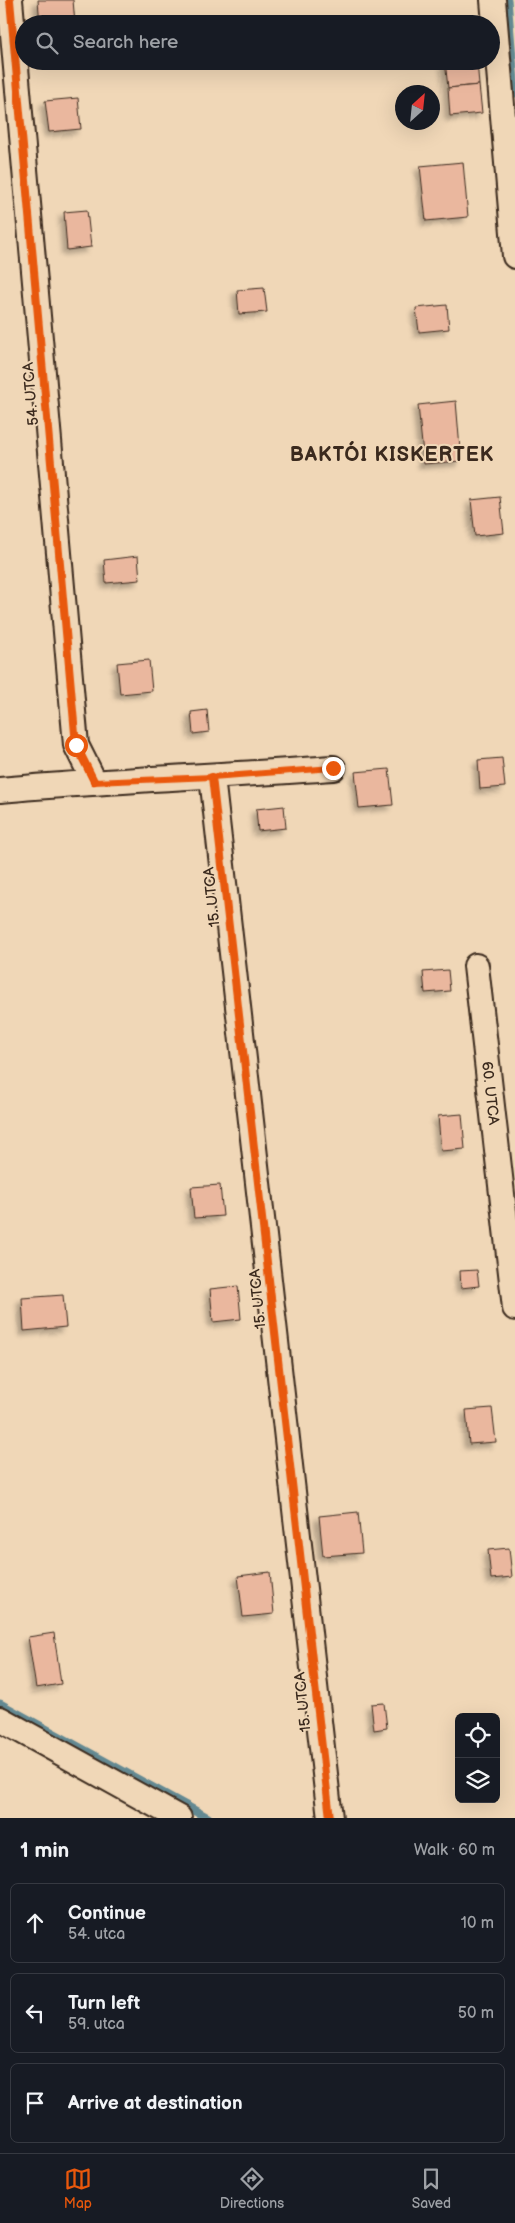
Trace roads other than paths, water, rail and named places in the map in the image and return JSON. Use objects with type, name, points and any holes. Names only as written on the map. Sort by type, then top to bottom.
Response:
[{"type":"street","name":"54. UTCA","points":[[10,0],[15,56]]},
{"type":"street","points":[[493,0],[494,15]]},
{"type":"street","name":"54. UTCA","points":[[16,70],[76,745],[94,782]]},
{"type":"street","points":[[499,70],[515,256]]},
{"type":"street","points":[[0,790],[94,782],[212,777],[333,768]]},
{"type":"street","name":"15. UTCA","points":[[212,777],[330,1818]]},
{"type":"street","name":"60. UTCA","points":[[476,966],[515,1308]]},
{"type":"street","points":[[0,1719],[178,1818]]},
{"type":"waterway","points":[[507,0],[515,93]]},
{"type":"waterway","points":[[0,1704],[208,1818]]},
{"type":"district","name":"BAKTÓI KISKERTEK","points":[[392,455]]}]
